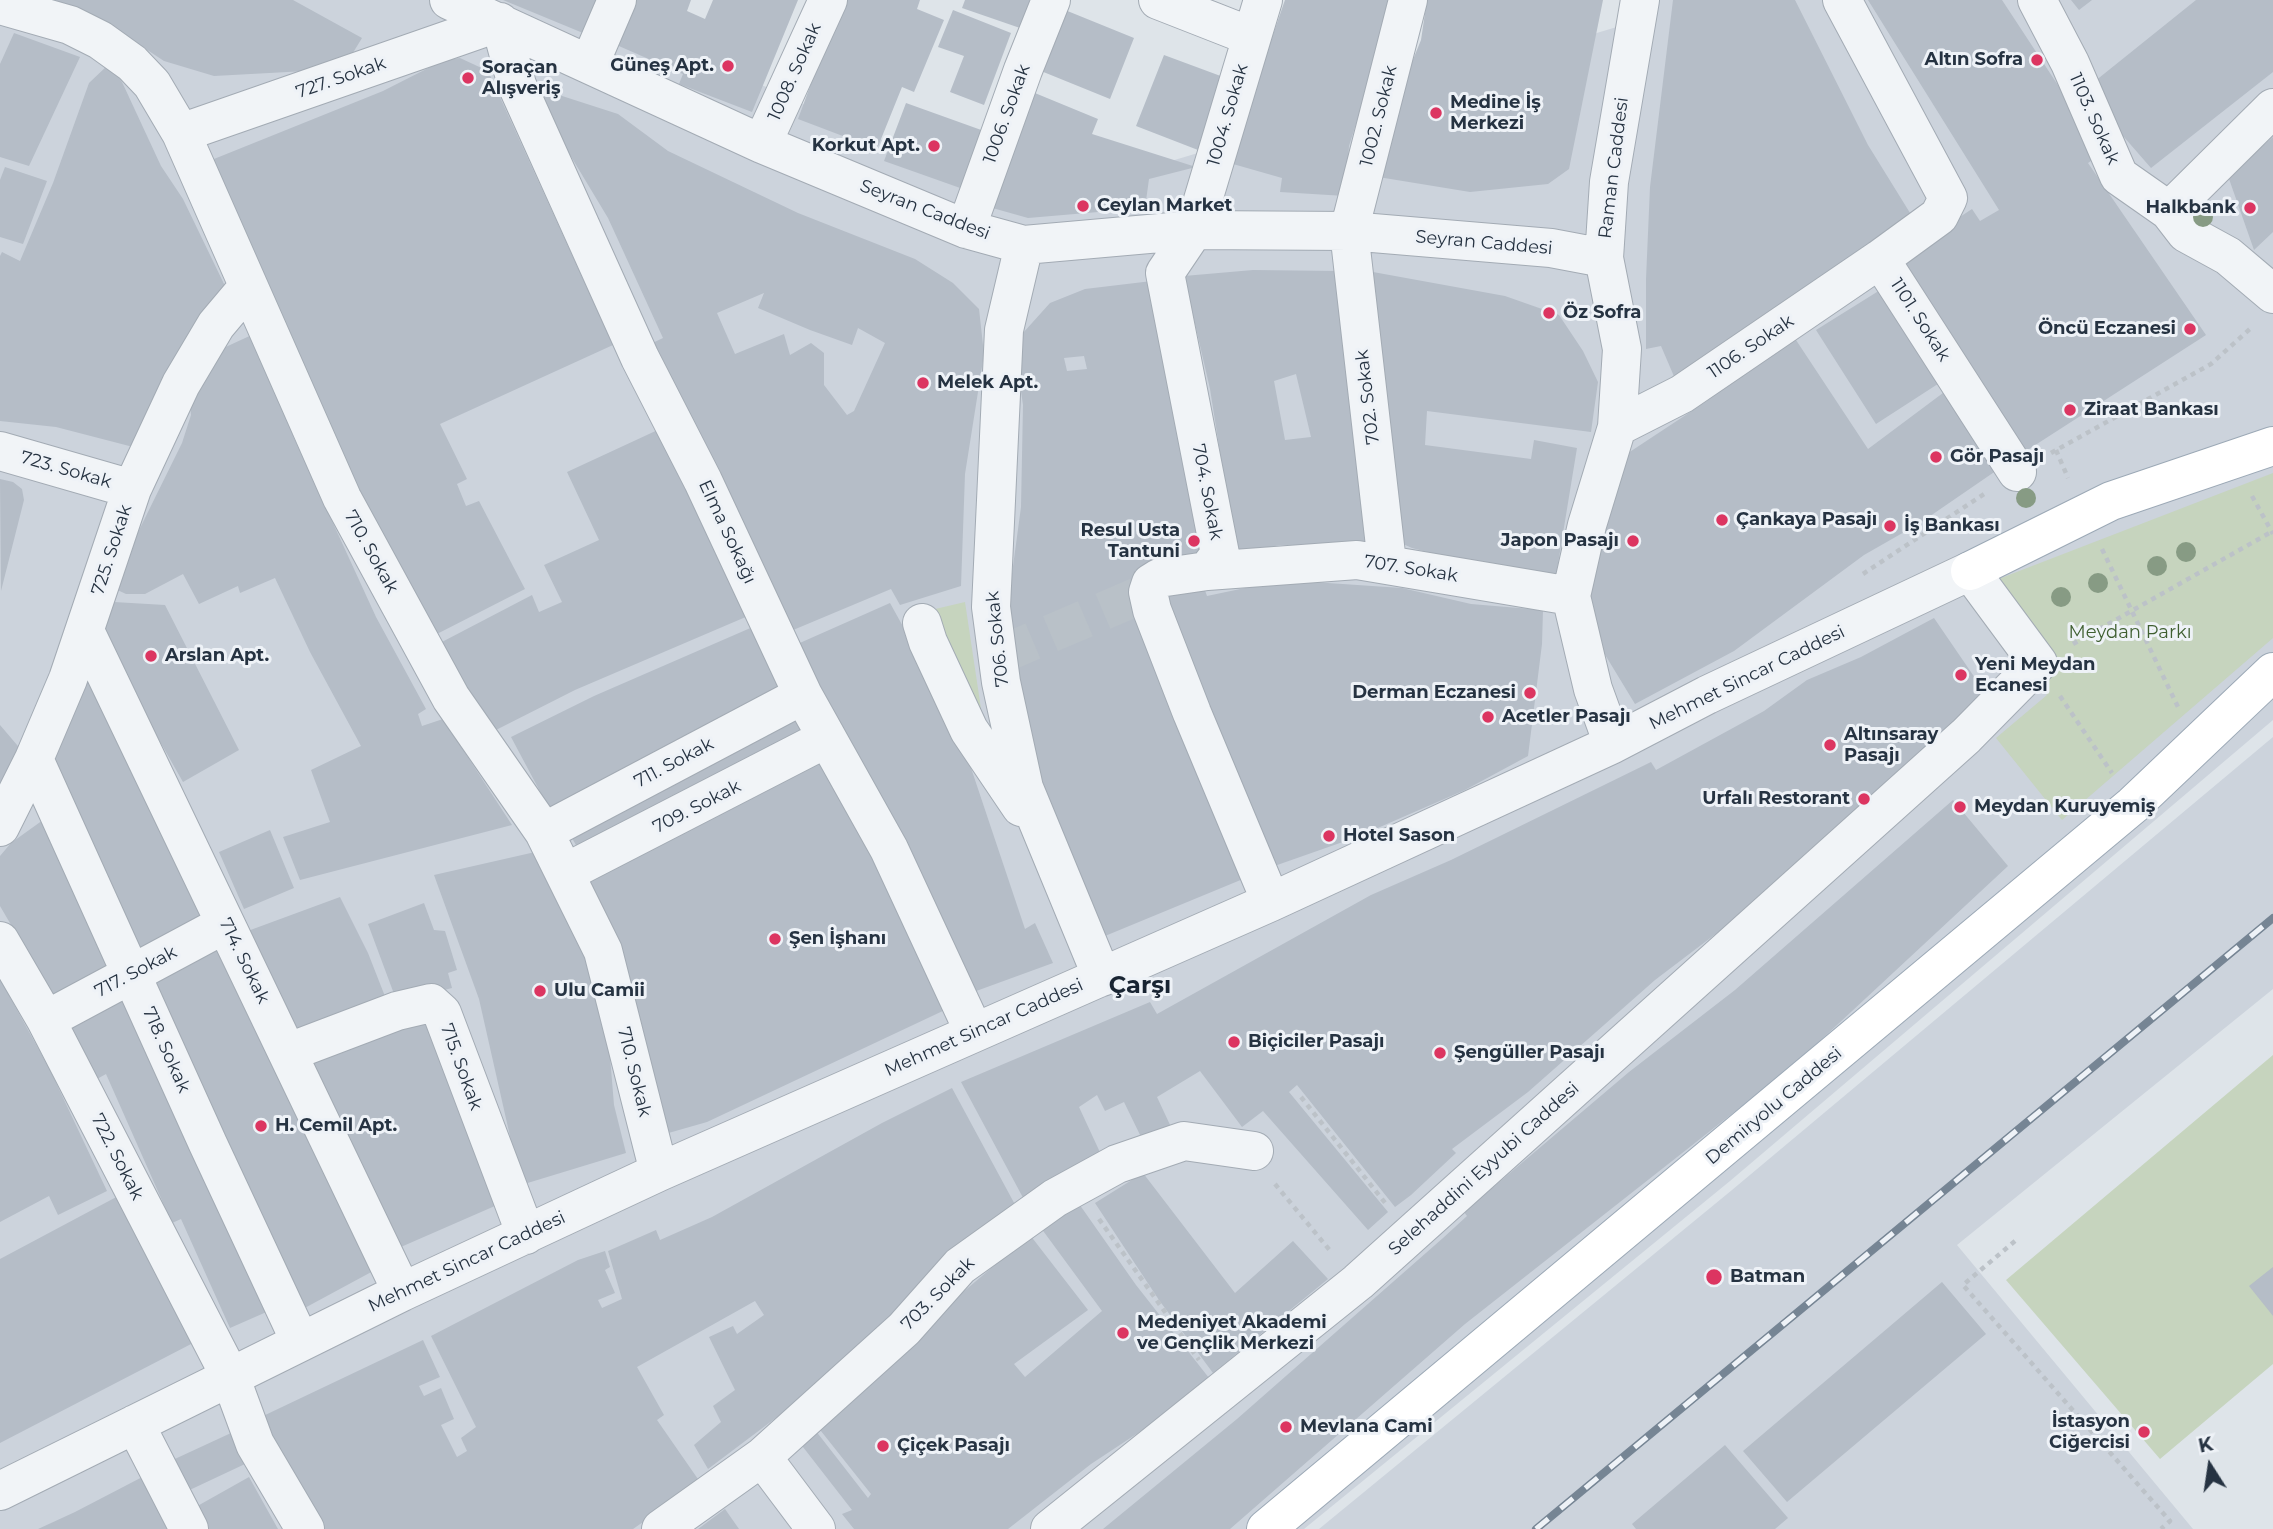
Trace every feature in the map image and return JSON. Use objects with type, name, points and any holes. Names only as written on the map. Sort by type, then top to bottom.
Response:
[{"type":"main road","points":[[1970,571],[2111,501],[2273,446]]},
{"type":"main road","name":"Demiryolu Caddesi","points":[[1266,1529],[2133,805],[2273,672]]},
{"type":"street","name":"Seyran Caddesi","points":[[449,0],[762,144],[966,229],[1024,245],[1195,230],[1349,231],[1551,248],[1604,258]]},
{"type":"street","points":[[590,63],[617,0]]},
{"type":"street","name":"1008. Sokak","points":[[762,144],[828,0]]},
{"type":"street","name":"1006. Sokak","points":[[966,229],[1051,0]]},
{"type":"street","points":[[1157,0],[1250,37]]},
{"type":"street","name":"1004. Sokak","points":[[1195,230],[1263,0]]},
{"type":"street","name":"1002. Sokak","points":[[1349,231],[1408,0]]},
{"type":"street","name":"Raman Caddesi","points":[[1613,744],[1593,689],[1571,596],[1587,525],[1617,427],[1622,349],[1604,258],[1609,182],[1640,0]]},
{"type":"street","name":"1101. Sokak","points":[[1842,0],[1948,198],[1939,216],[1880,258],[2017,472]]},
{"type":"street","name":"1103. Sokak","points":[[2037,0],[2070,63],[2119,176],[2169,211],[2186,233],[2228,256],[2273,294]]},
{"type":"street","name":"710. Sokak","points":[[0,5],[70,25],[100,40],[132,63],[152,84],[181,133],[348,510],[451,698],[544,832],[603,951],[659,1172]]},
{"type":"street","name":"727. Sokak","points":[[181,133],[500,22]]},
{"type":"street","name":"Elma Sokağı","points":[[500,22],[523,98],[640,358],[703,481],[803,695],[889,849],[974,1032]]},
{"type":"street","points":[[2169,211],[2273,108]]},
{"type":"street","name":"704. Sokak","points":[[1195,230],[1166,273],[1220,554],[1207,571]]},
{"type":"street","name":"702. Sokak","points":[[1349,231],[1387,564]]},
{"type":"street","name":"706. Sokak","points":[[1024,245],[1004,330],[991,607],[1001,682],[1024,788],[1102,976]]},
{"type":"street","name":"1106. Sokak","points":[[1617,427],[1682,394],[1880,258]]},
{"type":"street","name":"725. Sokak","points":[[0,827],[34,759],[85,631],[132,489],[181,384],[216,325],[248,287]]},
{"type":"street","name":"723. Sokak","points":[[0,451],[132,489]]},
{"type":"street","name":"707. Sokak","points":[[1207,571],[1357,560],[1571,596]]},
{"type":"street","points":[[1207,571],[1159,578],[1151,583],[1148,592],[1152,610],[1192,713],[1271,902]]},
{"type":"street","points":[[1970,571],[2038,663]]},
{"type":"street","name":"Mehmet Sincar Caddesi","points":[[0,1491],[402,1292],[659,1172],[1271,902],[1613,744],[1707,695],[1970,571]]},
{"type":"street","points":[[922,623],[928,642],[969,730],[1009,791],[1044,836]]},
{"type":"street","name":"714. Sokak","points":[[85,631],[402,1292]]},
{"type":"street","name":"Selehaddini Eyyubi Caddesi","points":[[1050,1529],[1357,1282],[1412,1234],[1966,736],[2038,663]]},
{"type":"street","name":"711. Sokak","points":[[544,832],[803,695]]},
{"type":"street","name":"709. Sokak","points":[[565,873],[827,738]]},
{"type":"street","name":"718. Sokak","points":[[34,759],[300,1341]]},
{"type":"street","name":"717. Sokak","points":[[46,1020],[225,924]]},
{"type":"street","name":"722. Sokak","points":[[0,941],[46,1020],[230,1376],[255,1444],[306,1529]]},
{"type":"street","name":"715. Sokak","points":[[289,1052],[397,1011],[431,1003],[442,1013],[526,1235]]},
{"type":"street","name":"703. Sokak","points":[[661,1529],[762,1457],[904,1329],[960,1266],[1073,1188],[1117,1164],[1184,1141],[1254,1151]]},
{"type":"street","points":[[135,1424],[189,1529]]},
{"type":"street","points":[[762,1457],[816,1529]]},
{"type":"path","points":[[2056,450],[2084,515],[2133,609],[2195,746]]},
{"type":"path","points":[[2133,805],[2038,663],[2273,530]]},
{"type":"path","points":[[1301,1097],[1412,1234]]},
{"type":"path","points":[[1254,1151],[1287,1202],[1357,1282]]},
{"type":"path","points":[[1073,1188],[1096,1213],[1222,1392]]},
{"type":"path","points":[[2015,1241],[1963,1285],[2170,1521],[2161,1529]]},
{"type":"shaded area","points":[[0,0],[557,0],[663,40],[1025,205],[1630,23],[1637,0],[2273,0],[2273,720],[1730,1181],[1304,1529],[0,1529]]},
{"type":"shaded area","points":[[2273,737],[2273,989],[1957,1245],[2193,1529],[1319,1529],[1732,1190]]},
{"type":"green space","name":"Meydan Parkı","points":[[2273,473],[2273,638],[2062,820],[1996,738],[2047,695],[1970,590]]},
{"type":"green space","points":[[965,602],[983,722],[931,610]]},
{"type":"green space","points":[[2273,1055],[2273,1364],[2160,1459],[2006,1280]]},
{"type":"building","points":[[55,0],[293,0],[362,38],[343,69],[214,76],[164,61],[111,26]]},
{"type":"building","points":[[503,0],[596,0],[583,33]]},
{"type":"building","points":[[630,0],[691,0],[687,11],[705,19],[713,0],[798,0],[752,112],[679,84],[683,74],[612,43]]},
{"type":"building","points":[[842,0],[920,0],[917,9],[944,20],[914,92],[902,87],[877,149],[798,119]]},
{"type":"building","points":[[965,0],[1030,0],[1020,28],[962,8]]},
{"type":"building","points":[[1285,0],[1395,0],[1349,146],[1345,196],[1280,192],[1282,178],[1233,164],[1243,121]]},
{"type":"building","points":[[1427,0],[1603,0],[1569,169],[1548,184],[1470,192],[1366,175],[1421,40]]},
{"type":"building","points":[[1673,0],[1795,0],[1868,145],[1915,221],[1676,381],[1661,346],[1646,349],[1650,187]]},
{"type":"building","points":[[1868,0],[2002,0],[2069,102],[2196,0],[2273,0],[2273,72],[2151,168],[2124,137],[2088,163],[2206,335],[2026,451],[1899,257],[1972,209],[1980,221],[1999,210]]},
{"type":"building","points":[[2071,0],[2092,0],[2079,10]]},
{"type":"building","points":[[953,10],[1011,33],[984,105],[950,92],[964,56],[938,47]]},
{"type":"building","points":[[1065,10],[1134,38],[1110,99],[1041,71]]},
{"type":"building","points":[[14,33],[80,57],[29,166],[0,157],[0,64]]},
{"type":"building","points":[[1164,55],[1226,78],[1198,150],[1136,126]]},
{"type":"building","points":[[460,58],[488,71],[613,345],[440,424],[467,479],[457,484],[466,506],[479,501],[525,589],[433,636],[387,557],[209,161],[383,91],[444,60]]},
{"type":"building","points":[[108,65],[122,82],[161,166],[183,199],[225,286],[137,448],[56,427],[0,421],[0,256],[2,252],[20,261],[53,183],[89,83]]},
{"type":"building","points":[[528,85],[618,114],[668,151],[798,213],[915,259],[953,283],[979,309],[984,354],[965,474],[961,586],[900,605],[891,589],[786,633],[644,347],[663,338],[608,218]],"holes":[[[764,293],[758,308],[852,345],[858,328],[885,343],[854,411],[847,415],[824,385],[824,353],[811,343],[790,355],[784,334],[735,354],[717,313]]]},
{"type":"building","points":[[1030,91],[1098,119],[1092,134],[1196,167],[1149,179],[1145,208],[1028,218],[989,207]]},
{"type":"building","name":"Korkut Apt.","points":[[906,103],[984,131],[963,189],[884,161]]},
{"type":"building","points":[[2273,137],[2273,232],[2254,250],[2228,176]]},
{"type":"building","points":[[5,167],[47,181],[23,244],[0,237],[0,180]]},
{"type":"building","points":[[1253,270],[1339,271],[1380,544],[1280,545],[1228,555],[1223,471],[1210,389],[1184,276]],"holes":[[[1296,374],[1311,437],[1285,440],[1274,381]]]},
{"type":"building","points":[[1362,270],[1505,296],[1559,315],[1583,351],[1598,382],[1591,432],[1427,411],[1425,445],[1531,459],[1534,440],[1577,448],[1555,582],[1513,575],[1412,548],[1392,539]]},
{"type":"building","points":[[1152,281],[1210,555],[1148,570],[1135,570],[1243,879],[1105,936],[1055,821],[1025,725],[1009,596],[1021,507],[1023,405],[1014,343],[1050,303],[1085,289]],"holes":[[[1084,356],[1087,369],[1067,371],[1064,358]]]},
{"type":"building","points":[[1885,287],[1944,380],[1876,424],[1816,330]]},
{"type":"building","points":[[256,333],[294,438],[376,617],[426,709],[418,714],[422,726],[443,719],[512,825],[300,880],[283,837],[330,822],[311,770],[361,746],[310,652],[275,578],[240,593],[238,586],[199,604],[183,574],[145,594],[126,594],[111,587],[182,443],[191,415],[190,404],[217,351]]},
{"type":"building","points":[[1794,337],[1868,449],[1951,387],[2003,466],[1920,523],[1864,555],[1734,651],[1635,704],[1584,620],[1616,461],[1707,401]]},
{"type":"building","points":[[662,428],[748,616],[575,690],[492,732],[440,643],[532,595],[539,612],[562,602],[544,565],[599,540],[567,472]]},
{"type":"building","points":[[0,479],[13,482],[22,489],[24,500],[1,591]]},
{"type":"building","points":[[1283,580],[1402,588],[1471,604],[1543,610],[1542,644],[1528,756],[1465,790],[1357,837],[1263,870],[1164,593],[1202,582],[1207,596]]},
{"type":"building","points":[[114,602],[165,605],[239,750],[183,782],[101,638]]},
{"type":"building","points":[[890,603],[926,668],[970,765],[1025,929],[1035,923],[1053,963],[968,994],[793,646]]},
{"type":"building","points":[[1934,618],[1988,697],[1855,815],[1806,853],[1759,901],[1655,980],[1528,1092],[1452,1149],[1456,1153],[1395,1207],[1297,1085],[1289,1092],[1388,1212],[1368,1230],[1263,1111],[1242,1127],[1200,1071],[1157,1097],[1171,1127],[1143,1141],[1124,1102],[1105,1111],[1097,1095],[1079,1107],[1104,1161],[1028,1207],[961,1082],[1150,1002],[1157,1014],[1371,895],[1451,860],[1651,762],[1656,770],[1764,711],[1807,680],[1861,657]]},
{"type":"building","points":[[755,626],[789,692],[552,814],[511,737],[594,696]]},
{"type":"building","points":[[85,672],[210,923],[138,961],[48,754]]},
{"type":"building","points":[[801,708],[818,738],[583,857],[566,828]]},
{"type":"building","points":[[0,725],[23,752],[0,791]]},
{"type":"building","name":"Şen İşhanı","points":[[822,753],[947,1009],[707,1122],[665,1134],[583,877]]},
{"type":"building","points":[[1953,800],[2008,866],[1794,1065],[1465,1324],[1230,1529],[1103,1529],[1237,1419],[1443,1238],[1467,1216],[1464,1212],[1629,1072],[1735,990]]},
{"type":"building","points":[[50,815],[121,965],[55,1000],[0,906],[0,856],[11,843]]},
{"type":"building","points":[[270,830],[294,888],[244,909],[219,852]]},
{"type":"building","name":"Ulu Camii","points":[[544,850],[604,983],[614,1105],[626,1153],[521,1185],[479,999],[434,875]]},
{"type":"building","points":[[340,897],[368,953],[388,1004],[294,1040],[245,932]]},
{"type":"building","points":[[424,903],[434,930],[445,931],[457,970],[448,973],[452,988],[397,1002],[368,924]]},
{"type":"building","points":[[218,941],[375,1270],[301,1310],[146,980]]},
{"type":"building","points":[[0,979],[50,1070],[107,1191],[58,1215],[49,1196],[0,1222]]},
{"type":"building","points":[[130,990],[271,1310],[230,1328],[181,1219],[172,1223],[106,1074],[88,1084],[59,1025]]},
{"type":"building","points":[[429,1013],[504,1202],[394,1250],[309,1055]]},
{"type":"building","points":[[952,1088],[1019,1212],[781,1414],[708,1469],[694,1445],[721,1422],[713,1406],[735,1390],[709,1337],[733,1326],[737,1334],[764,1315],[755,1301],[637,1367],[664,1415],[657,1420],[700,1482],[633,1529],[323,1529],[261,1417],[423,1340],[440,1377],[419,1386],[424,1396],[441,1388],[454,1419],[441,1425],[457,1457],[467,1451],[461,1438],[476,1427],[431,1336],[578,1260],[605,1251],[610,1267],[605,1270],[615,1293],[598,1300],[602,1308],[622,1299],[608,1251],[656,1230],[660,1240],[712,1217],[882,1123]]},
{"type":"building","points":[[1143,1173],[1235,1293],[1293,1241],[1328,1279],[1213,1373],[1159,1300],[1095,1203]]},
{"type":"building","points":[[122,1194],[193,1343],[0,1443],[0,1259]]},
{"type":"building","points":[[1077,1201],[1136,1285],[1209,1378],[1147,1427],[1091,1464],[1008,1529],[854,1529],[842,1514],[852,1510],[796,1438],[812,1426],[868,1498],[871,1494],[817,1426],[955,1299],[1030,1235],[1088,1310],[1014,1364],[1025,1377],[1102,1311],[1041,1228]]},
{"type":"building","points":[[2273,1267],[2273,1316],[2249,1286]]},
{"type":"building","points":[[1942,1282],[1986,1334],[1787,1502],[1743,1451]]},
{"type":"building","points":[[231,1433],[245,1464],[179,1495],[164,1464]]},
{"type":"building","points":[[1725,1445],[1788,1518],[1775,1529],[1636,1529],[1632,1524]]},
{"type":"building","points":[[150,1473],[178,1529],[38,1529],[75,1512]]},
{"type":"building","points":[[249,1477],[278,1529],[194,1529],[185,1513]]},
{"type":"building","points":[[725,1509],[739,1529],[698,1529]]},
{"type":"tunnel","points":[[998,656],[1148,592]]},
{"type":"railway","points":[[1536,1529],[2273,918]]},
{"type":"place","name":"Altın Sofra","points":[[2037,60]]},
{"type":"place","name":"Güneş Apt.","points":[[728,66]]},
{"type":"place","name":"Soraçan Alışveriş","points":[[468,78]]},
{"type":"place","name":"Medine İş Merkezi","points":[[1436,113]]},
{"type":"place","name":"Korkut Apt.","points":[[934,146]]},
{"type":"place","name":"Ceylan Market","points":[[1083,206]]},
{"type":"place","name":"Halkbank","points":[[2250,208]]},
{"type":"place","name":"Öz Sofra","points":[[1549,313]]},
{"type":"place","name":"Öncü Eczanesi","points":[[2190,329]]},
{"type":"place","name":"Melek Apt.","points":[[923,383]]},
{"type":"place","name":"Ziraat Bankası","points":[[2070,410]]},
{"type":"place","name":"Gör Pasajı","points":[[1936,457]]},
{"type":"place","name":"Çankaya Pasajı","points":[[1722,520]]},
{"type":"place","name":"İş Bankası","points":[[1890,526]]},
{"type":"place","name":"Resul Usta Tantuni","points":[[1194,541]]},
{"type":"place","name":"Japon Pasajı","points":[[1633,541]]},
{"type":"place","name":"Arslan Apt.","points":[[151,656]]},
{"type":"place","name":"Yeni Meydan Ecanesi","points":[[1961,675]]},
{"type":"place","name":"Derman Eczanesi","points":[[1530,693]]},
{"type":"place","name":"Acetler Pasajı","points":[[1488,717]]},
{"type":"place","name":"Altınsaray Pasajı","points":[[1830,745]]},
{"type":"place","name":"Urfalı Restorant","points":[[1864,799]]},
{"type":"place","name":"Meydan Kuruyemiş","points":[[1960,807]]},
{"type":"place","name":"Hotel Sason","points":[[1329,836]]},
{"type":"place","name":"Şen İşhanı","points":[[775,939]]},
{"type":"place","name":"Ulu Camii","points":[[540,991]]},
{"type":"place","name":"Biçiciler Pasajı","points":[[1234,1042]]},
{"type":"place","name":"Şengüller Pasajı","points":[[1440,1053]]},
{"type":"place","name":"H. Cemil Apt.","points":[[261,1126]]},
{"type":"place","name":"Batman","points":[[1714,1277]]},
{"type":"place","name":"Medeniyet Akademi ve Gençlik Merkezi","points":[[1123,1333]]},
{"type":"place","name":"Mevlana Cami","points":[[1286,1427]]},
{"type":"place","name":"İstasyon Ciğercisi","points":[[2144,1432]]},
{"type":"place","name":"Çiçek Pasajı","points":[[883,1446]]},
{"type":"district","name":"Çarşı","points":[[1140,986]]}]
